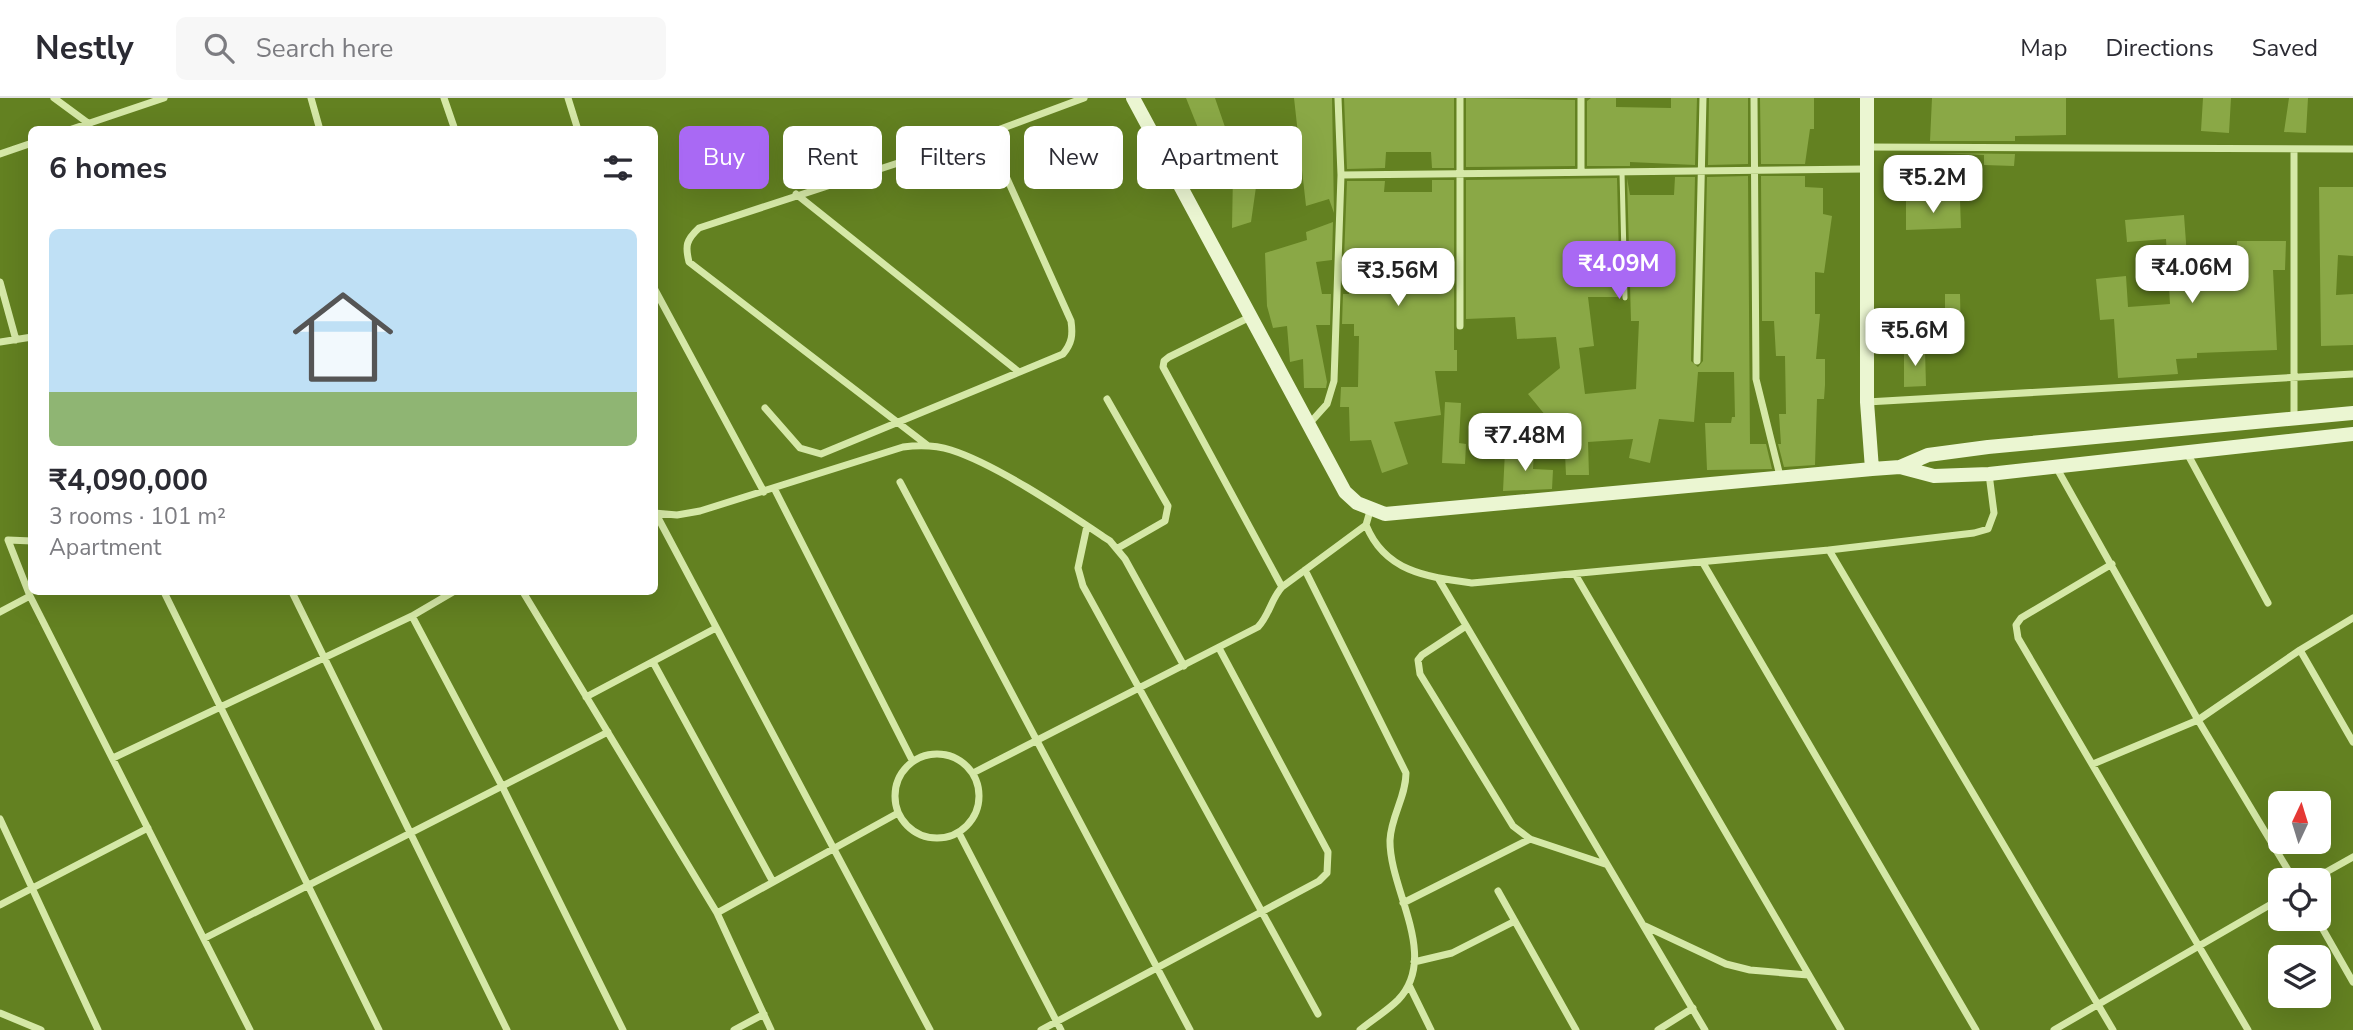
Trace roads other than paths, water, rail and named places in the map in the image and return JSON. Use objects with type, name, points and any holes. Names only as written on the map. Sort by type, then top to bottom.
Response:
[{"type":"main road","points":[[1133,98],[1345,492],[1368,518],[1385,514],[1780,476],[1900,467],[1934,476],[1989,474],[2055,464],[2353,434]]},
{"type":"main road","points":[[1867,98],[1867,402],[1872,469]]},
{"type":"main road","points":[[1900,467],[1928,455],[1988,447],[2353,413]]},
{"type":"street","points":[[54,98],[89,126],[164,98]]},
{"type":"street","points":[[311,98],[319,126]]},
{"type":"street","points":[[444,98],[454,126]]},
{"type":"street","points":[[568,98],[577,126]]},
{"type":"street","points":[[1009,126],[1084,98]]},
{"type":"street","points":[[1309,424],[1327,404],[1334,381],[1341,175],[1338,98]]},
{"type":"street","points":[[1460,98],[1460,326]]},
{"type":"street","points":[[1581,98],[1581,172]]},
{"type":"street","points":[[1697,361],[1703,98]]},
{"type":"street","points":[[1754,98],[1756,379],[1780,476]]},
{"type":"street","points":[[0,154],[28,144]]},
{"type":"street","points":[[1866,147],[2353,149]]},
{"type":"street","points":[[2294,149],[2294,419]]},
{"type":"street","points":[[896,163],[699,228],[688,238],[686,248],[689,262],[927,445]]},
{"type":"street","points":[[1341,175],[1866,169]]},
{"type":"street","points":[[765,408],[800,447],[821,454],[1063,354],[1073,335],[1071,321],[1010,185]]},
{"type":"street","points":[[796,194],[1019,372]]},
{"type":"street","points":[[0,282],[16,340]]},
{"type":"street","points":[[658,295],[764,492]]},
{"type":"street","points":[[1251,317],[1169,357],[1164,361],[1163,367],[1282,587]]},
{"type":"street","points":[[0,342],[28,338]]},
{"type":"street","points":[[1867,402],[2293,380],[2353,374]]},
{"type":"street","points":[[1107,399],[1168,506],[1165,521],[1118,548]]},
{"type":"street","points":[[658,513],[677,515],[700,511],[903,447],[927,445],[975,459],[1087,526],[1118,548],[1184,666]]},
{"type":"street","points":[[2185,451],[2268,603]]},
{"type":"street","points":[[2055,464],[2198,720],[2287,868]]},
{"type":"street","points":[[973,773],[1258,627],[1264,621],[1273,597],[1282,587],[1368,518],[1384,557],[1406,568],[1438,578],[1472,583],[1703,563],[1974,533],[1987,529],[1994,513],[1989,474]]},
{"type":"street","points":[[900,482],[1159,966],[1190,1030]]},
{"type":"street","points":[[774,488],[912,760]]},
{"type":"street","points":[[658,519],[929,1030]]},
{"type":"street","points":[[1087,526],[1078,568],[1083,586],[1318,1014]]},
{"type":"street","points":[[28,541],[4,540],[28,592]]},
{"type":"street","points":[[1829,550],[2113,1030]]},
{"type":"street","points":[[1703,563],[1976,1030]]},
{"type":"street","points":[[2112,564],[2021,618],[2016,631],[2248,1030]]},
{"type":"street","points":[[1305,570],[1406,773],[1406,786],[1390,839],[1391,856],[1413,940],[1414,962],[1409,985],[1398,1000],[1360,1030]]},
{"type":"street","points":[[1575,574],[1841,1030]]},
{"type":"street","points":[[1438,578],[1705,1030]]},
{"type":"street","points":[[165,595],[379,1030]]},
{"type":"street","points":[[293,595],[507,1030]]},
{"type":"street","points":[[113,758],[412,616],[448,595]]},
{"type":"street","points":[[525,595],[717,913],[771,1030]]},
{"type":"street","points":[[0,612],[30,596],[250,1030]]},
{"type":"street","points":[[412,616],[502,786],[623,1030]]},
{"type":"street","points":[[2093,764],[2198,720],[2300,650],[2353,618]]},
{"type":"street","points":[[1466,626],[1422,655],[1418,668],[1513,827],[1531,839],[1606,864]]},
{"type":"street","points":[[586,697],[716,628]]},
{"type":"street","points":[[1041,1030],[1319,881],[1327,873],[1328,852],[1219,648]]},
{"type":"street","points":[[2300,650],[2353,743]]},
{"type":"street","points":[[653,662],[773,882]]},
{"type":"street","points":[[205,938],[608,732]]},
{"type":"street","points":[[938,753],[951,756],[973,773],[980,799],[977,813],[959,833],[931,838],[906,825],[898,813],[896,785],[901,772],[912,760],[938,753]]},
{"type":"street","points":[[717,913],[898,813]]},
{"type":"street","points":[[0,819],[98,1030]]},
{"type":"street","points":[[0,905],[148,828]]},
{"type":"street","points":[[959,833],[1061,1030]]},
{"type":"street","points":[[1403,903],[1531,839]]},
{"type":"street","points":[[2331,869],[2353,857]]},
{"type":"street","points":[[1498,891],[1576,1030]]},
{"type":"street","points":[[2054,1030],[2268,906]]},
{"type":"street","points":[[1414,962],[1452,953],[1515,921]]},
{"type":"street","points":[[1644,926],[1726,964],[1750,970],[1808,975]]},
{"type":"street","points":[[2324,931],[2353,982]]},
{"type":"street","points":[[1409,985],[1431,1030]]},
{"type":"street","points":[[1658,1030],[1693,1008]]},
{"type":"street","points":[[0,1013],[41,1030]]},
{"type":"street","points":[[734,1030],[764,1014]]},
{"type":"lane","points":[[1622,172],[1625,298]]}]
